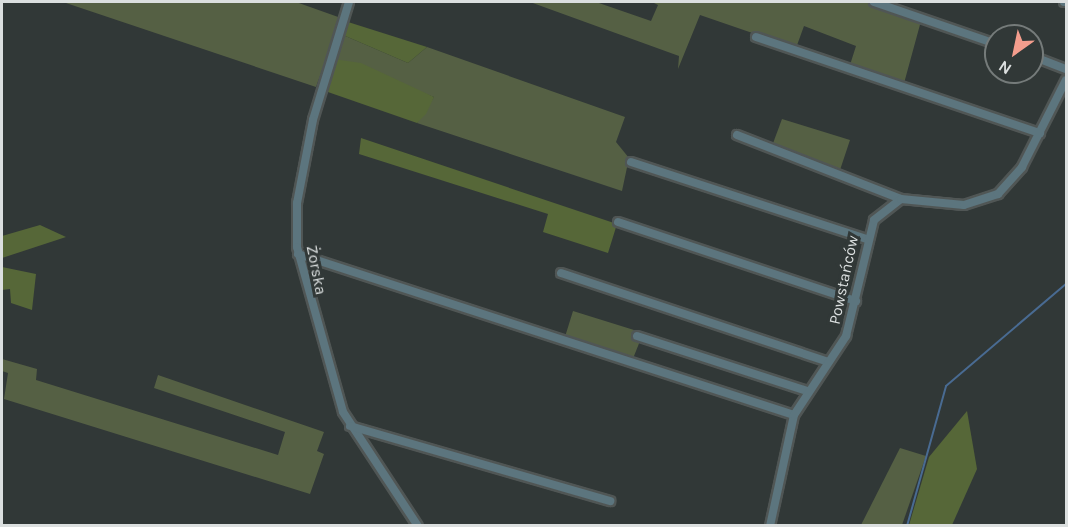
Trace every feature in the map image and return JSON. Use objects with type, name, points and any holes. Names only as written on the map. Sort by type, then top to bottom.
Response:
[{"type":"street","name":"Żorska","points":[[349,2],[319,94],[299,186],[298,254],[330,379],[350,426],[418,525]]},
{"type":"street","points":[[874,2],[984,40]]},
{"type":"street","points":[[756,37],[1040,133]]},
{"type":"street","points":[[1044,61],[1066,69]]},
{"type":"street","points":[[737,135],[901,199],[964,205],[990,198],[1016,176],[1066,80]]},
{"type":"street","points":[[632,162],[866,239]]},
{"type":"street","name":"Powstańców","points":[[770,525],[794,415],[807,391],[846,336],[856,301],[866,239],[879,213],[901,199]]},
{"type":"street","points":[[618,222],[856,301]]},
{"type":"street","points":[[298,254],[794,415]]},
{"type":"street","points":[[561,273],[829,362]]},
{"type":"street","points":[[637,336],[807,391]]},
{"type":"street","points":[[350,426],[610,501]]},
{"type":"green space","points":[[63,2],[296,2],[341,18],[316,87]]},
{"type":"green space","points":[[530,2],[596,2],[651,21],[658,5],[652,2],[868,2],[921,21],[903,87],[849,68],[856,46],[804,26],[796,48],[700,15],[678,69],[679,56]]},
{"type":"green space","points":[[348,22],[427,47],[408,63],[343,35]]},
{"type":"green space","points":[[343,35],[408,63],[427,47],[625,117],[616,142],[629,158],[622,191],[417,123],[434,97],[333,59]]},
{"type":"green space","points":[[333,59],[361,63],[434,97],[426,114],[417,123],[325,91]]},
{"type":"green space","points":[[782,119],[850,140],[840,170],[772,146]]},
{"type":"green space","points":[[361,138],[617,224],[608,253],[543,232],[548,214],[359,154]]},
{"type":"green space","points":[[40,225],[66,237],[2,258],[2,236]]},
{"type":"green space","points":[[2,267],[36,274],[32,310],[11,303],[10,289],[2,290]]},
{"type":"green space","points":[[573,311],[634,330],[632,338],[640,341],[632,361],[564,340]]},
{"type":"green space","points":[[2,359],[37,369],[36,380],[278,455],[285,432],[154,388],[158,375],[324,432],[317,451],[324,454],[310,494],[4,399],[8,373],[2,371]]},
{"type":"green space","points":[[967,411],[977,469],[952,525],[909,525],[929,457]]},
{"type":"green space","points":[[900,448],[926,456],[902,525],[861,525]]},
{"type":"waterway","points":[[907,526],[946,386],[1066,284]]}]
